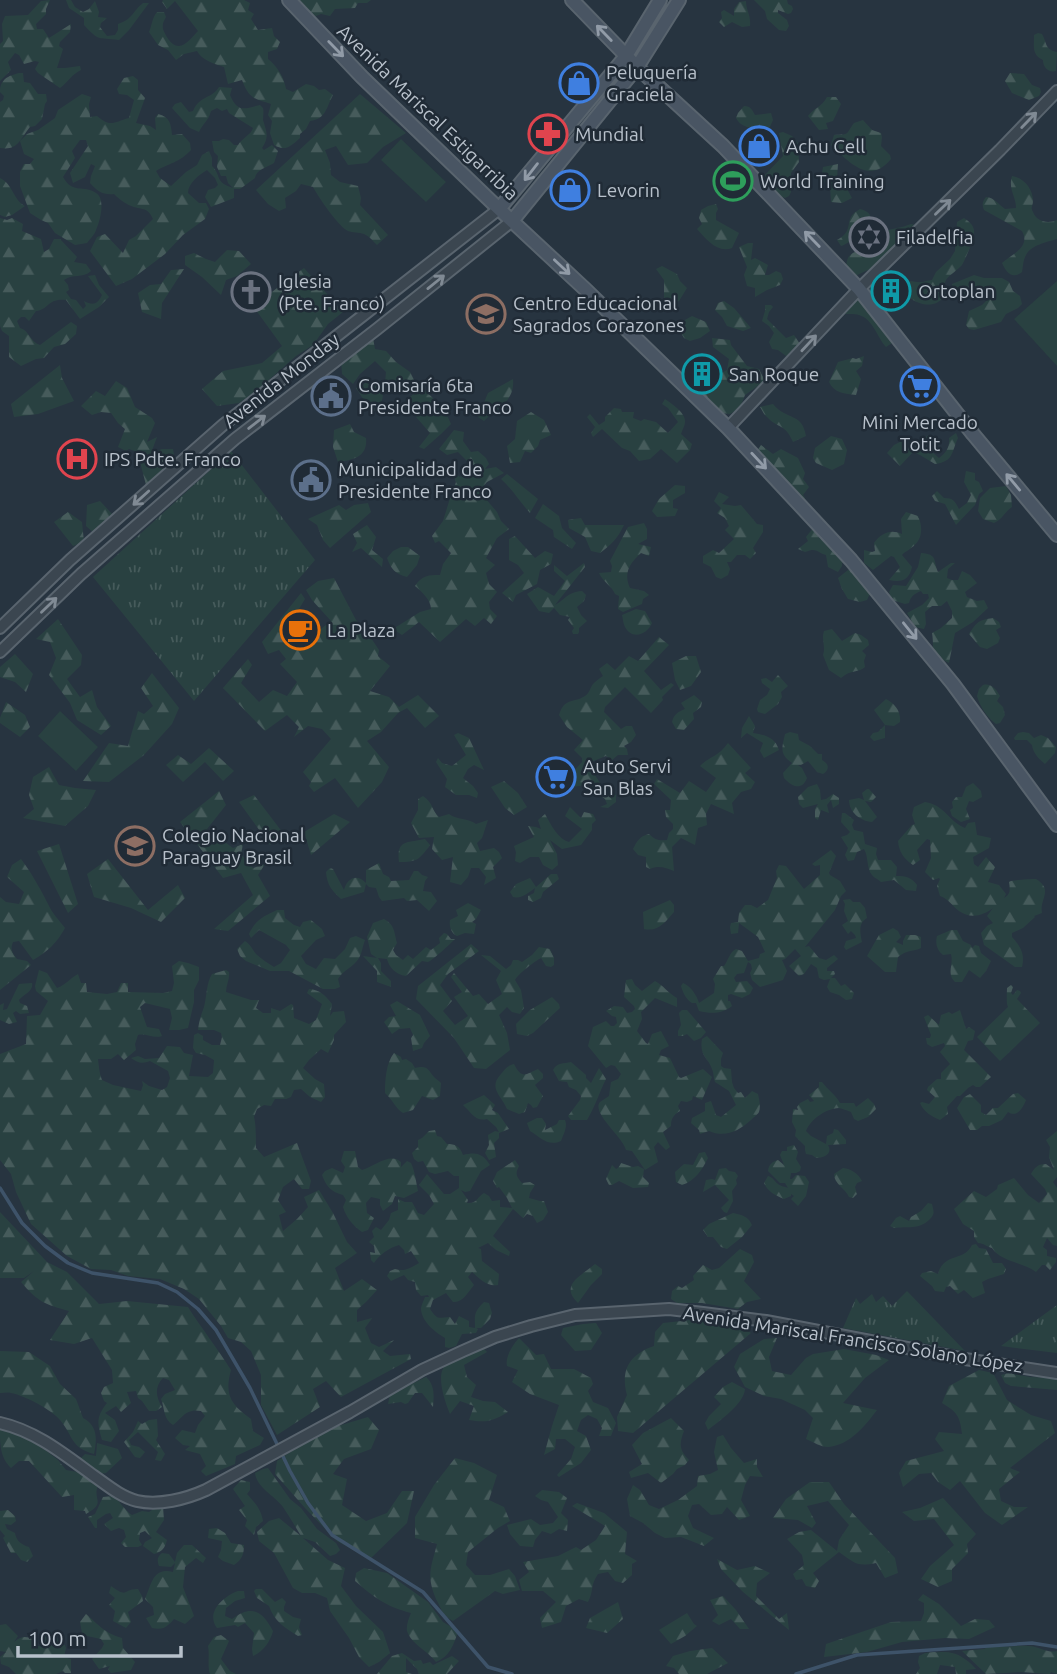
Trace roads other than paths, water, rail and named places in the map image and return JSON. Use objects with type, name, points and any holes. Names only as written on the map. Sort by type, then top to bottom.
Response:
[{"type":"main road","name":"Avenida Mariscal Estigarribia","points":[[289,0],[362,77],[728,428],[851,560],[953,684],[1057,825]]},
{"type":"main road","points":[[572,0],[626,56],[723,146],[859,289],[973,434],[1057,535]]},
{"type":"main road","name":"Avenida Monday","points":[[499,209],[626,56],[660,0]]},
{"type":"main road","name":"Avenida Monday","points":[[512,220],[637,66],[679,0]]},
{"type":"street","points":[[728,428],[859,289],[1057,91]]},
{"type":"street","name":"Avenida Monday","points":[[0,628],[70,560],[223,425],[499,209]]},
{"type":"street","name":"Avenida Monday","points":[[0,652],[81,574],[235,439],[512,220]]},
{"type":"street","name":"Avenida Mariscal Francisco Solano López","points":[[0,1423],[42,1439],[118,1493],[137,1501],[162,1502],[187,1497],[226,1480],[422,1370],[473,1346],[531,1326],[575,1315],[669,1310],[766,1321],[965,1359],[1057,1373]]},
{"type":"waterway","points":[[0,1188],[22,1223],[45,1246],[68,1263],[92,1273],[158,1283],[177,1292],[198,1309],[216,1330],[250,1388],[308,1503],[332,1535],[423,1592],[488,1667],[512,1674]]},
{"type":"waterway","points":[[796,1674],[857,1655],[1032,1643],[1057,1647]]},
{"type":"place","name":"Peluquería Graciela","points":[[579,83]]},
{"type":"place","name":"Mundial","points":[[548,134]]},
{"type":"place","name":"Achu Cell","points":[[759,146]]},
{"type":"place","name":"World Training","points":[[733,181]]},
{"type":"place","name":"Levorin","points":[[570,190]]},
{"type":"place","name":"Filadelfia","points":[[869,237]]},
{"type":"place","name":"Ortoplan","points":[[891,291]]},
{"type":"place","name":"Iglesia (Pte. Franco)","points":[[251,292]]},
{"type":"place","name":"Centro Educacional Sagrados Corazones","points":[[486,314]]},
{"type":"place","name":"San Roque","points":[[702,374]]},
{"type":"place","name":"Mini Mercado Totit","points":[[920,386]]},
{"type":"place","name":"Comisaría 6ta Presidente Franco","points":[[331,396]]},
{"type":"place","name":"IPS Pdte. Franco","points":[[77,459]]},
{"type":"place","name":"Municipalidad de Presidente Franco","points":[[311,480]]},
{"type":"place","name":"La Plaza","points":[[300,630]]},
{"type":"place","name":"Auto Servi San Blas","points":[[556,777]]},
{"type":"place","name":"Colegio Nacional Paraguay Brasil","points":[[135,846]]}]
